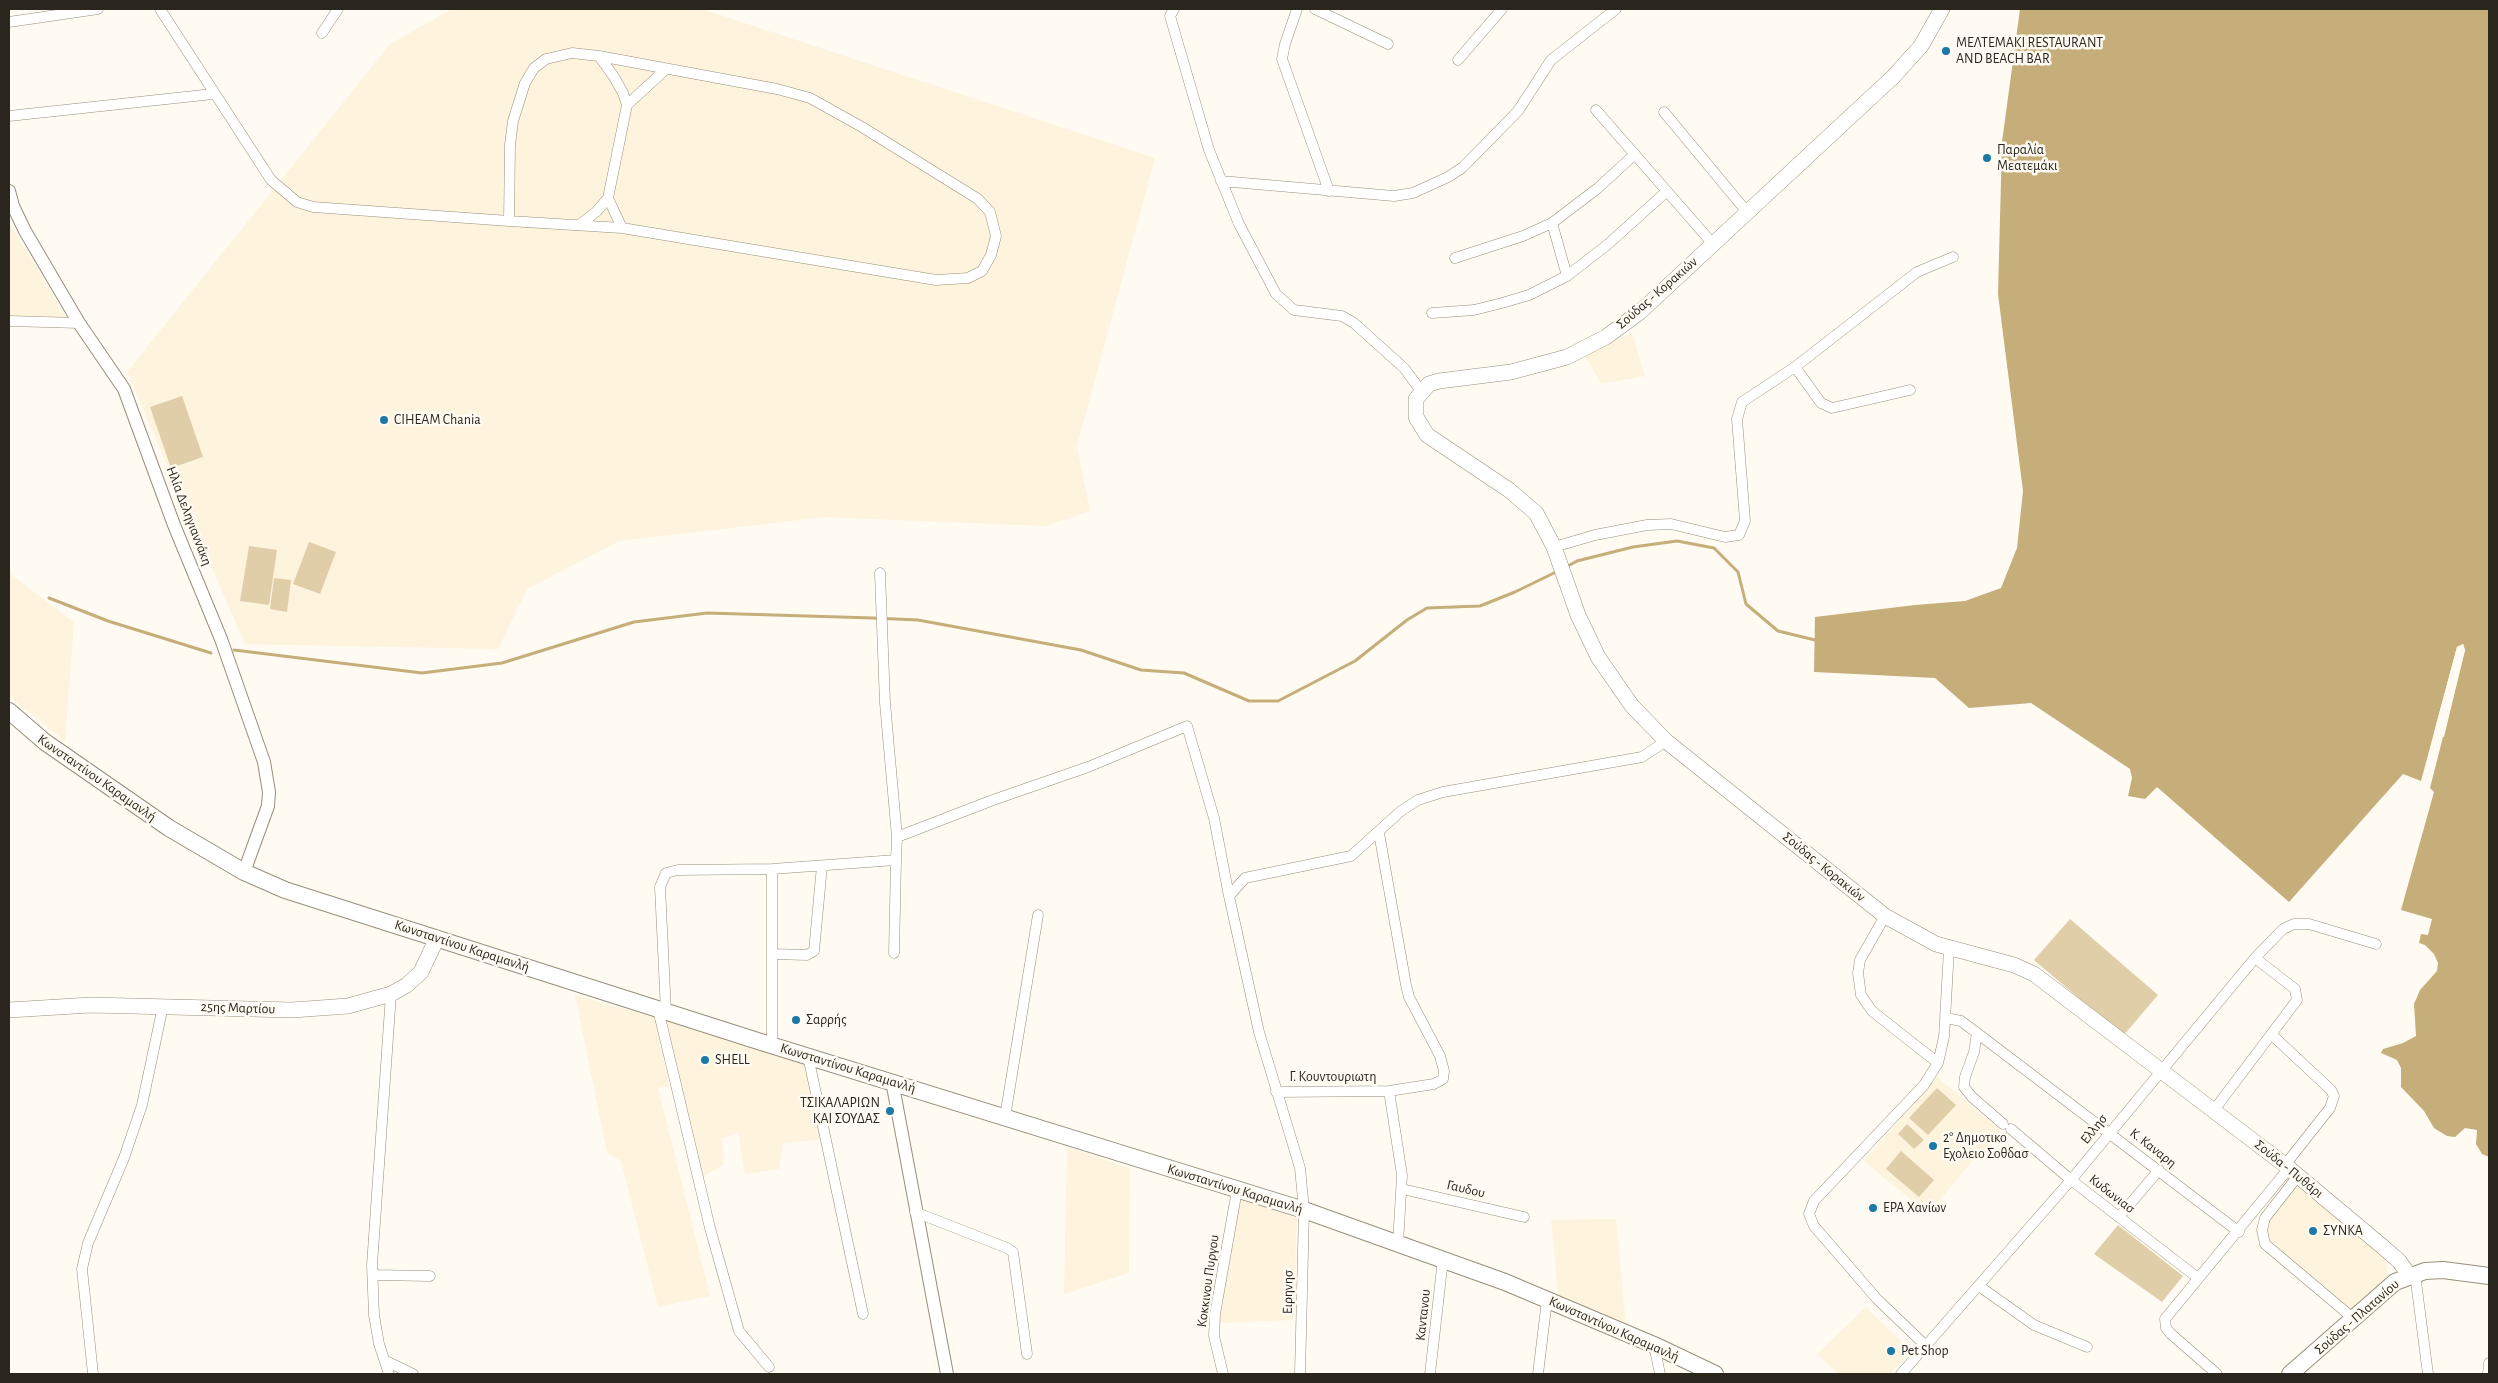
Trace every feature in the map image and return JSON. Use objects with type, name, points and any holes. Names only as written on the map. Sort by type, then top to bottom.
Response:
[{"type":"main road","name":"Σούδας - Κορακιών","points":[[1421,391],[1429,384],[1439,381],[1511,372],[1567,356],[1606,336],[1640,312],[1893,77],[1921,46],[1942,9]]},
{"type":"main road","points":[[1421,391],[1416,399],[1414,411],[1422,429],[1443,447],[1525,503],[1536,513],[1556,552]]},
{"type":"main road","name":"Σούδας - Κορακιών","points":[[1556,552],[1587,638],[1598,658],[1632,706],[1666,741],[1885,916],[1949,949],[2014,965],[2034,974],[2160,1072]]},
{"type":"main road","name":"Κωνσταντίνου Καραμανλή","points":[[9,711],[45,742],[169,828],[244,872],[285,890],[772,1045],[1304,1210],[1443,1259],[1547,1300],[1654,1345],[1716,1374]]},
{"type":"main road","name":"25ης Μαρτίου","points":[[9,1010],[91,1005],[292,1010],[348,1006],[391,994],[415,979],[437,938]]},
{"type":"main road","name":"Σούδα - Πυθάρι","points":[[2160,1072],[2214,1110],[2291,1169],[2412,1274]]},
{"type":"main road","name":"Σούδας - Πλατανίου","points":[[2290,1374],[2395,1282],[2412,1274],[2443,1270],[2489,1276]]},
{"type":"street","points":[[9,22],[98,9]]},
{"type":"street","points":[[160,9],[213,94],[271,180],[297,202],[313,207],[509,221],[622,228],[936,280],[968,278],[982,271],[988,263],[996,236],[990,212],[978,199],[862,127],[810,98],[777,89],[599,56],[572,54],[546,59],[534,68],[524,83],[513,121],[510,145],[509,221]]},
{"type":"street","points":[[322,33],[338,9]]},
{"type":"street","points":[[1297,9],[1282,59],[1329,191]]},
{"type":"street","points":[[1315,9],[1388,44]]},
{"type":"street","points":[[1458,60],[1502,9]]},
{"type":"street","points":[[1222,180],[1401,196],[1448,177],[1467,163],[1518,111],[1551,60],[1616,9]]},
{"type":"street","points":[[1170,11],[1210,150],[1239,224],[1276,294],[1294,310],[1342,316],[1354,323],[1404,368],[1421,391]]},
{"type":"street","points":[[580,225],[596,212],[608,198],[626,105],[623,93],[599,56]]},
{"type":"street","points":[[626,105],[666,69]]},
{"type":"street","points":[[9,116],[213,94]]},
{"type":"street","points":[[1596,110],[1713,244]]},
{"type":"street","points":[[1664,112],[1747,212]]},
{"type":"street","points":[[1456,258],[1523,236],[1552,223],[1598,188],[1635,154]]},
{"type":"street","name":"Ηλία Δεληγιαννάκη","points":[[9,191],[13,206],[24,231],[79,324],[124,389],[174,525],[221,639],[264,762],[269,792],[268,806],[244,872]]},
{"type":"street","points":[[1432,313],[1474,310],[1502,304],[1567,276],[1607,245],[1666,192]]},
{"type":"street","points":[[608,198],[622,228]]},
{"type":"street","points":[[1552,223],[1567,276]]},
{"type":"street","points":[[1556,552],[1595,535],[1647,525],[1671,524],[1725,537],[1738,535],[1745,522],[1737,419],[1739,406],[1795,367],[1917,272],[1953,257]]},
{"type":"street","points":[[9,321],[79,324]]},
{"type":"street","points":[[1795,367],[1821,403],[1832,408],[1910,390]]},
{"type":"street","points":[[880,573],[885,703],[897,837],[894,953]]},
{"type":"street","name":"Ειρηνησ","points":[[897,837],[1088,767],[1187,726],[1214,818],[1257,1023],[1300,1168],[1304,1210],[1300,1374]]},
{"type":"street","points":[[1229,896],[1244,878],[1351,856],[1379,833],[1401,811],[1418,800],[1443,792],[1642,757],[1666,741]]},
{"type":"street","name":"Γ. Κουντουριωτη","points":[[1276,1092],[1389,1091],[1434,1084],[1443,1079],[1444,1071],[1440,1056],[1410,997],[1406,985],[1379,833]]},
{"type":"street","points":[[769,1367],[739,1331],[710,1228],[662,1010],[660,887],[666,873],[678,870],[772,869],[896,860]]},
{"type":"street","points":[[772,954],[807,954],[814,951],[822,866]]},
{"type":"street","points":[[772,869],[772,1045]]},
{"type":"street","points":[[1005,1117],[1038,915]]},
{"type":"street","points":[[1885,916],[1860,960],[1858,973],[1862,995],[1872,1011],[1938,1063]]},
{"type":"street","name":"Ελλησ","points":[[1901,1374],[2071,1180],[2255,958],[2283,929],[2294,924],[2309,924],[2376,944]]},
{"type":"street","points":[[1926,1346],[1877,1299],[1814,1226],[1809,1214],[1814,1201],[1924,1085],[1938,1063],[1946,1018],[1949,949]]},
{"type":"street","points":[[2214,1110],[2297,1000],[2297,992],[2255,958]]},
{"type":"street","points":[[389,1374],[379,1344],[374,1315],[373,1275],[374,1211],[391,994]]},
{"type":"street","points":[[93,1374],[82,1269],[88,1243],[124,1158],[142,1105],[163,1006]]},
{"type":"street","name":"Κ. Καναρη","points":[[1946,1018],[1961,1021],[2239,1232]]},
{"type":"street","name":"Κυδωνιασ","points":[[1977,1033],[1973,1058],[1965,1077],[1964,1087],[1972,1097],[2071,1180],[2198,1278]]},
{"type":"street","points":[[2272,1035],[2331,1090],[2334,1096],[2330,1108],[2291,1169],[2265,1218],[2262,1230],[2265,1244],[2354,1319]]},
{"type":"street","points":[[808,1056],[863,1314]]},
{"type":"street","points":[[892,1081],[947,1374]]},
{"type":"street","points":[[1389,1091],[1401,1162],[1402,1189],[1398,1244]]},
{"type":"street","points":[[2218,1374],[2170,1334],[2165,1324],[2168,1314],[2291,1169]]},
{"type":"street","points":[[2119,1217],[2159,1170]]},
{"type":"street","name":"Γαυδου","points":[[1402,1189],[1524,1217]]},
{"type":"street","name":"Κοκκινου Πυργου","points":[[1223,1374],[1214,1336],[1214,1314],[1237,1190]]},
{"type":"street","points":[[916,1212],[1013,1252],[1027,1354]]},
{"type":"street","name":"Καντανου","points":[[1430,1374],[1443,1259]]},
{"type":"street","points":[[2412,1274],[2428,1374]]},
{"type":"street","points":[[373,1275],[430,1276]]},
{"type":"street","points":[[1979,1286],[2034,1324],[2087,1347]]},
{"type":"street","points":[[1538,1374],[1547,1300]]},
{"type":"street","points":[[1654,1345],[1660,1374]]},
{"type":"street","points":[[386,1361],[413,1374]]},
{"type":"street","points":[[2488,1374],[2489,1363]]},
{"type":"shaded area","points":[[452,9],[702,9],[1155,158],[1077,446],[1090,511],[1046,526],[824,517],[619,541],[527,589],[498,649],[245,644],[127,372],[390,44]]},
{"type":"shaded area","points":[[2020,9],[2489,9],[2489,1157],[2482,1154],[2476,1144],[2477,1130],[2465,1128],[2455,1137],[2447,1136],[2434,1128],[2424,1111],[2401,1087],[2401,1068],[2397,1060],[2381,1053],[2383,1049],[2403,1043],[2416,1036],[2414,1004],[2420,990],[2437,971],[2438,963],[2434,954],[2425,945],[2419,943],[2421,934],[2428,935],[2432,919],[2401,910],[2434,792],[2430,788],[2465,650],[2463,644],[2457,647],[2421,781],[2403,774],[2289,902],[2157,787],[2145,799],[2128,796],[2132,778],[2130,769],[2031,703],[1969,708],[1935,678],[1814,672],[1815,617],[1965,601],[2001,588],[2017,548],[2023,491],[1998,294],[2002,142]]},
{"type":"shaded area","points":[[9,222],[66,318],[9,319]]},
{"type":"shaded area","points":[[1632,333],[1645,376],[1601,384],[1585,355]]},
{"type":"shaded area","points":[[182,396],[203,457],[171,468],[150,407]]},
{"type":"shaded area","points":[[309,542],[336,552],[320,594],[293,584]]},
{"type":"shaded area","points":[[249,546],[277,550],[269,605],[240,601]]},
{"type":"shaded area","points":[[9,573],[74,622],[65,741],[9,696]]},
{"type":"shaded area","points":[[274,578],[291,580],[287,612],[270,609]]},
{"type":"shaded area","points":[[2070,919],[2158,995],[2123,1036],[2034,960]]},
{"type":"shaded area","points":[[575,995],[655,1018],[669,1086],[658,1088],[710,1296],[658,1307],[621,1161],[607,1153]]},
{"type":"shaded area","points":[[665,1015],[807,1063],[822,1139],[783,1143],[779,1169],[745,1174],[738,1132],[722,1139],[724,1164],[701,1178]]},
{"type":"shaded area","name":"2° Δημοτικο Εχολειο Σοθδασ","points":[[1937,1077],[2003,1133],[1974,1159],[1928,1214],[1864,1161]]},
{"type":"shaded area","points":[[1937,1088],[1956,1105],[1928,1135],[1909,1118]]},
{"type":"shaded area","points":[[1907,1124],[1924,1140],[1914,1149],[1898,1134]]},
{"type":"shaded area","points":[[1067,1147],[1130,1168],[1129,1273],[1064,1294]]},
{"type":"shaded area","points":[[1901,1151],[1934,1180],[1919,1197],[1886,1169]]},
{"type":"shaded area","points":[[2287,1176],[2384,1254],[2389,1279],[2353,1314],[2255,1232]]},
{"type":"shaded area","points":[[1235,1197],[1297,1218],[1293,1320],[1218,1323]]},
{"type":"shaded area","points":[[1616,1219],[1626,1327],[1558,1295],[1551,1220]]},
{"type":"shaded area","points":[[2118,1225],[2183,1276],[2162,1302],[2094,1254]]},
{"type":"shaded area","points":[[1866,1307],[1911,1351],[1890,1374],[1839,1374],[1817,1354]]},
{"type":"pier","points":[[2463,644],[2465,650],[2444,737],[2441,736],[2462,647],[2459,649],[2436,734],[2434,733],[2457,647]]},
{"type":"waterway","points":[[1566,567],[1577,561],[1633,547],[1677,541],[1714,548],[1738,572],[1746,604],[1778,631],[1815,640]]},
{"type":"waterway","points":[[234,650],[422,673],[502,663],[634,622],[707,613],[918,620],[1081,650],[1141,670],[1184,673],[1249,701],[1278,701],[1355,661],[1407,620],[1427,608],[1480,606],[1515,592],[1558,571]]},
{"type":"waterway","points":[[49,598],[108,621],[211,653]]},
{"type":"place","name":"ΜΕΛΤΕΜΑΚΙ RESTAURANT AND BEACH BAR","points":[[1946,51]]},
{"type":"place","name":"Παραλία Μεατεμάκι","points":[[1987,158]]},
{"type":"place","name":"CIHEAM Chania","points":[[384,420]]},
{"type":"place","name":"Σαρρής","points":[[796,1020]]},
{"type":"place","name":"SHELL","points":[[705,1060]]},
{"type":"place","name":"ΤΣΙΚΑΛΑΡΙΩΝ ΚΑΙ ΣΟΥΔΑΣ","points":[[890,1111]]},
{"type":"place","name":"2° Δημοτικο Εχολειο Σοθδασ","points":[[1933,1146]]},
{"type":"place","name":"ΕΡΑ Χανίων","points":[[1873,1208]]},
{"type":"place","name":"ΣΥΝΚΑ","points":[[2313,1231]]},
{"type":"place","name":"Pet Shop","points":[[1891,1351]]}]
